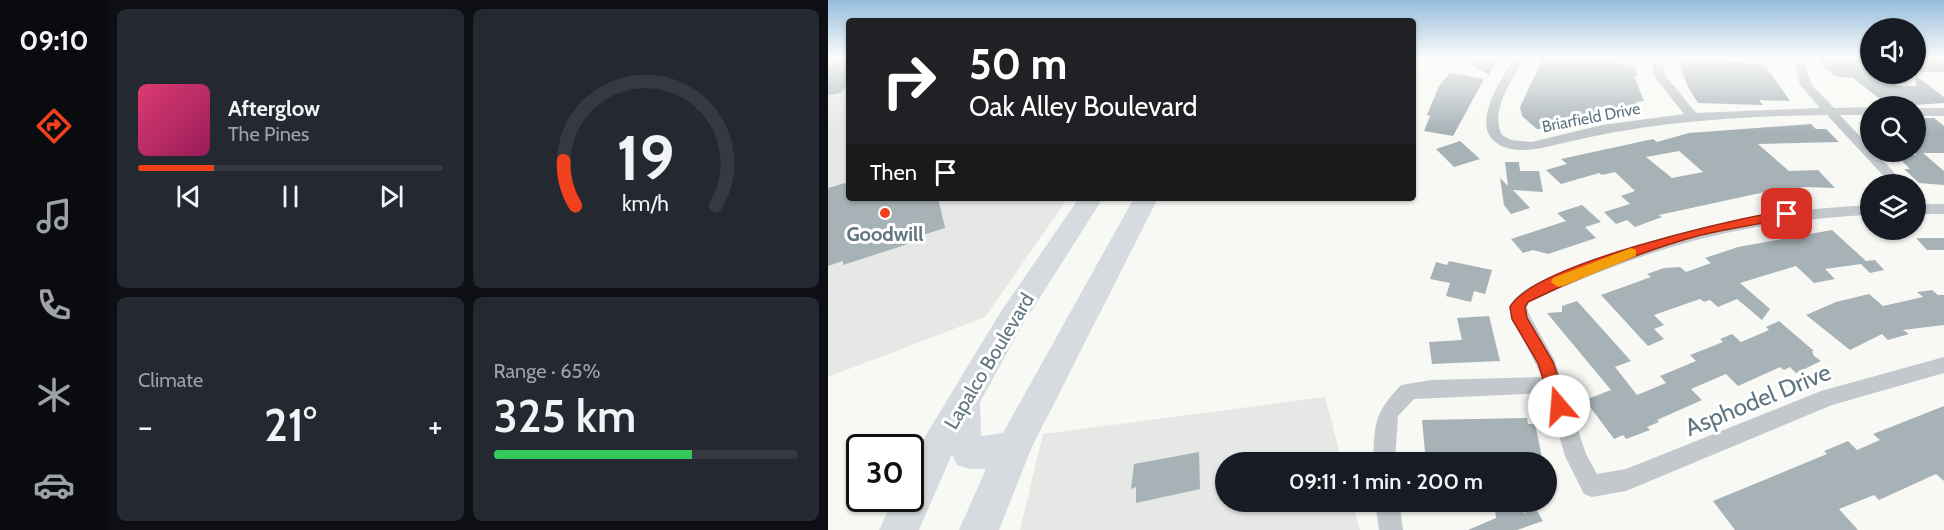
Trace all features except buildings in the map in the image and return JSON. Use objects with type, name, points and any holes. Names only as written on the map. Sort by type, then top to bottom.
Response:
[{"type":"main road","name":"Lapalco Boulevard","points":[[899,530],[938,446],[1011,321],[1089,201]]},
{"type":"main road","points":[[979,530],[1015,444],[1144,201]]},
{"type":"main road","points":[[964,401],[963,436],[970,453],[994,452],[1015,444]]},
{"type":"street","name":"Briarfield Drive","points":[[1506,83],[1491,112],[1492,131],[1498,139],[1520,147],[1600,129],[1694,117],[1860,111]]},
{"type":"street","points":[[1666,83],[1694,117]]},
{"type":"street","points":[[1805,83],[1828,111],[1888,174]]},
{"type":"street","points":[[1926,112],[1944,112]]},
{"type":"street","points":[[1926,208],[1944,209]]},
{"type":"street","points":[[1384,452],[1385,428],[1389,412],[1408,391],[1431,388],[1552,385],[1545,362],[1520,319],[1518,307],[1523,298],[1585,269],[1700,231],[1787,214],[1860,210]]},
{"type":"street","name":"Asphodel Drive","points":[[1552,385],[1580,470],[1592,486],[1626,480],[1828,397],[1944,365]]},
{"type":"street","points":[[1389,512],[1391,530]]},
{"type":"shaded area","points":[[828,83],[846,83],[846,201],[1066,201],[985,317],[828,377]]},
{"type":"shaded area","points":[[1325,397],[1339,452],[1215,452],[1215,512],[1355,512],[1360,530],[1020,530],[1043,434]]},
{"type":"slow traffic","points":[[1558,282],[1585,269],[1631,253]]},
{"type":"place","name":"Goodwill","points":[[885,213]]},
{"type":"route","points":[[1559,406],[1545,362],[1520,319],[1518,307],[1523,298],[1585,269],[1645,248],[1700,231],[1787,214]]}]
